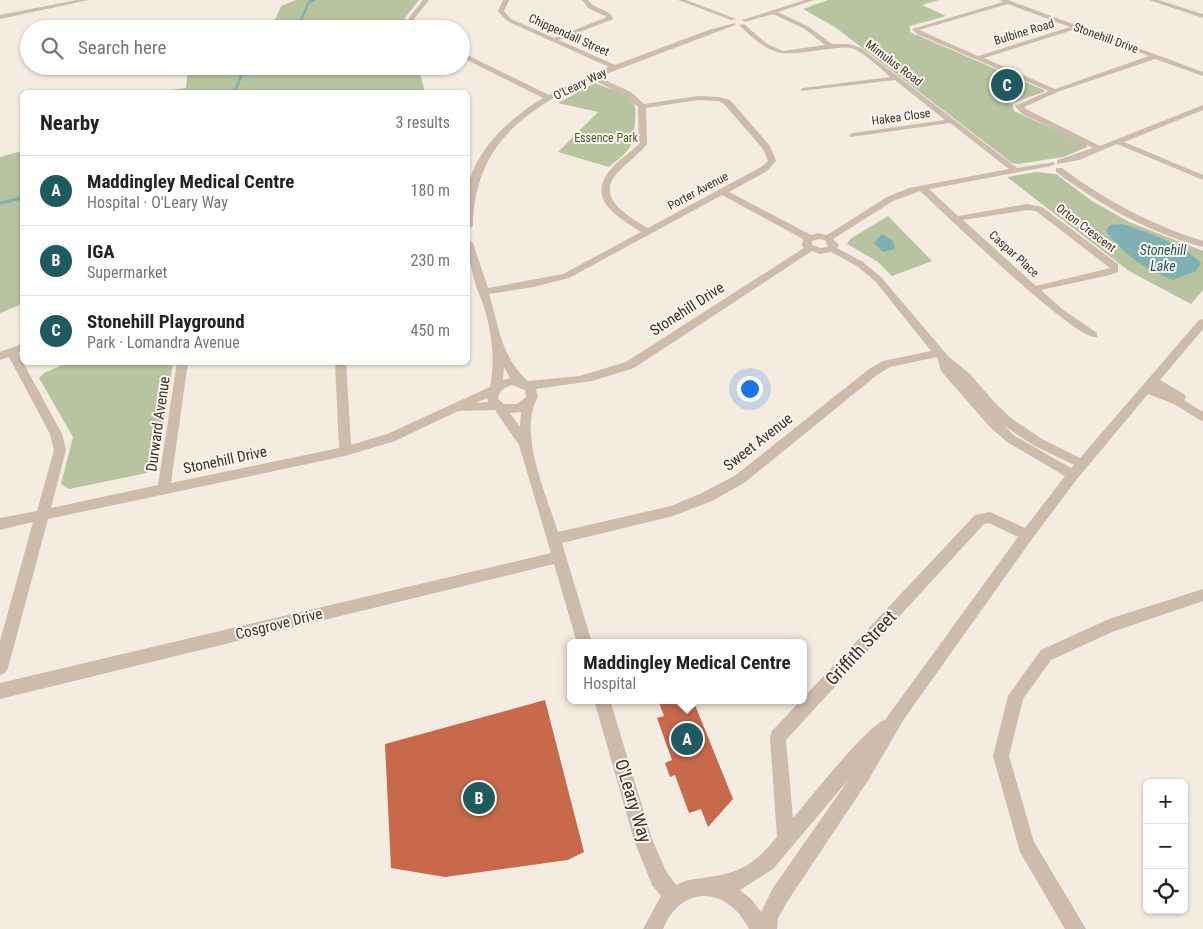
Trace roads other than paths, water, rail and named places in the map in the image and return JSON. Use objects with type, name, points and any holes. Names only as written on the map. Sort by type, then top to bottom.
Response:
[{"type":"street","points":[[0,17],[86,0]]},
{"type":"street","points":[[411,20],[426,0]]},
{"type":"street","name":"Chippendall Street","points":[[506,0],[502,11],[504,16],[615,67]]},
{"type":"street","points":[[553,40],[609,21],[611,16],[589,7],[585,0]]},
{"type":"street","points":[[681,0],[733,21],[744,22],[811,0]]},
{"type":"street","points":[[1152,0],[1203,16]]},
{"type":"street","points":[[1006,1],[915,29],[919,33],[1054,91]]},
{"type":"street","name":"Stonehill Drive","points":[[1006,1],[1203,74]]},
{"type":"street","points":[[1192,13],[1203,9]]},
{"type":"street","points":[[774,12],[807,28],[830,47]]},
{"type":"street","name":"O'Leary Way","points":[[470,185],[488,151],[508,127],[550,98],[591,76],[733,21]]},
{"type":"street","points":[[744,22],[770,48],[779,52],[778,57],[783,63]]},
{"type":"street","name":"Bulbine Road","points":[[978,58],[1077,27]]},
{"type":"street","name":"Mimulus Road","points":[[779,52],[847,46],[859,49],[1016,171]]},
{"type":"street","points":[[1101,149],[1025,112],[1019,106],[1054,91],[1156,56]]},
{"type":"street","points":[[470,59],[540,95],[550,98]]},
{"type":"street","points":[[591,76],[628,94],[642,106],[643,144],[613,173],[608,180],[606,192],[611,206],[619,214],[648,232]]},
{"type":"street","points":[[803,90],[896,78]]},
{"type":"street","name":"Porter Avenue","points":[[483,292],[533,284],[566,276],[764,170],[772,161],[767,148],[726,102],[720,99],[706,98],[642,106]]},
{"type":"street","points":[[828,238],[890,199],[922,188],[1031,168],[1061,167],[1076,158],[1203,107]]},
{"type":"street","name":"Hakea Close","points":[[853,135],[951,121]]},
{"type":"street","points":[[1118,142],[1203,178]]},
{"type":"street","points":[[1061,167],[1129,208],[1180,231],[1203,238]]},
{"type":"street","points":[[1061,167],[1086,191],[1130,217],[1182,239],[1203,244]]},
{"type":"street","name":"Caspar Place","points":[[922,188],[1058,311],[1093,335]]},
{"type":"street","points":[[723,192],[810,243],[820,252],[832,249],[860,264],[878,279],[942,356],[957,366],[997,412],[1013,427],[1030,439],[1082,464]]},
{"type":"street","name":"Orton Crescent","points":[[956,219],[1027,207],[1039,209],[1115,266],[1115,270],[1107,274],[1034,289]]},
{"type":"street","points":[[810,243],[818,236],[828,238],[834,245],[832,249]]},
{"type":"street","name":"Stonehill Drive","points":[[576,382],[603,376],[630,365],[810,243]]},
{"type":"street","points":[[470,250],[498,347],[499,370],[492,400],[525,444],[584,639]]},
{"type":"street","points":[[767,929],[768,916],[780,895],[863,773],[898,713],[1072,475],[1203,322]]},
{"type":"street","points":[[498,347],[514,375],[526,384],[532,392],[528,403],[525,444]]},
{"type":"street","points":[[0,356],[17,350]]},
{"type":"street","points":[[942,356],[945,368],[999,428],[1029,451],[1072,475]]},
{"type":"street","name":"Sweet Avenue","points":[[554,539],[672,511],[707,497],[740,479],[873,372],[887,364],[942,356]]},
{"type":"street","points":[[0,668],[44,515],[60,450],[59,441],[24,365]]},
{"type":"street","name":"Durward Avenue","points":[[164,490],[183,365]]},
{"type":"street","points":[[340,365],[345,451]]},
{"type":"street","points":[[495,389],[506,382],[526,384],[576,382]]},
{"type":"street","points":[[450,410],[499,407],[517,409],[576,382]]},
{"type":"street","points":[[1149,384],[1203,418]]},
{"type":"street","name":"Stonehill Drive","points":[[0,524],[345,451],[391,438],[495,389]]},
{"type":"street","name":"Griffith Street","points":[[786,841],[778,738],[980,519],[990,518],[1027,535]]},
{"type":"street","name":"Cosgrove Drive","points":[[0,691],[559,557]]},
{"type":"street","points":[[1076,929],[1026,846],[1001,756],[1016,696],[1046,655],[1109,626],[1203,595]]},
{"type":"street","name":"O'Leary Way","points":[[603,704],[644,840],[659,878],[673,897]]},
{"type":"street","points":[[653,929],[661,911],[673,897],[690,888],[708,887],[740,881],[768,863],[856,756],[898,713]]},
{"type":"street","points":[[708,887],[727,892],[743,905],[759,929]]},
{"type":"water","name":"Stonehill Lake","points":[[1122,224],[1174,244],[1201,263],[1196,271],[1173,280],[1154,271],[1127,254],[1106,231],[1110,225]]},
{"type":"water","points":[[882,234],[893,241],[895,249],[883,252],[874,243]]},
{"type":"waterway","points":[[301,20],[309,2],[314,0]]},
{"type":"waterway","points":[[234,90],[241,75]]},
{"type":"waterway","points":[[0,203],[20,198]]},
{"type":"place","name":"Stonehill Playground","points":[[1007,85]]},
{"type":"place","name":"Maddingley Medical Centre","points":[[687,739]]},
{"type":"place","name":"IGA","points":[[479,798]]},
{"type":"park label","name":"Essence Park","points":[[606,138]]}]
